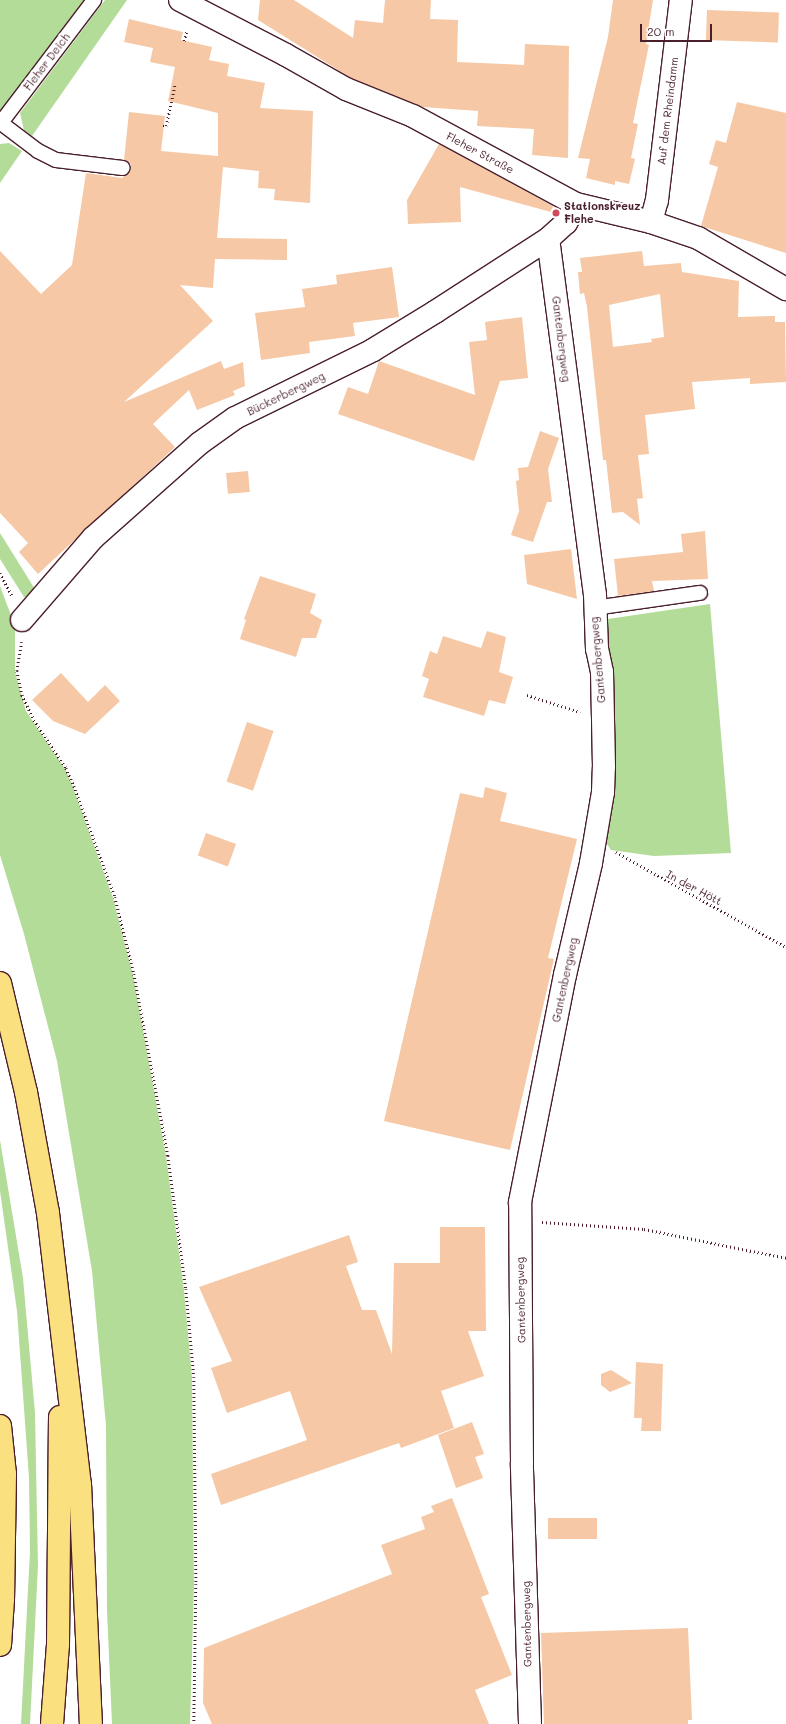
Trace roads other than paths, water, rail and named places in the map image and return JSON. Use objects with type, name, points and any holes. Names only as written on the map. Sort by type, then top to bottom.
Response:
[{"type":"highway","points":[[0,983],[26,1092],[45,1198],[80,1484],[92,1724]]},
{"type":"highway","points":[[52,1724],[58,1645],[60,1323]]},
{"type":"highway","points":[[0,1426],[5,1474],[3,1599],[0,1645]]},
{"type":"street","name":"Fleher Straße","points":[[180,0],[286,54],[346,89],[413,116],[576,204],[652,222],[698,238],[786,289]]},
{"type":"street","name":"Auf dem Rheindamm","points":[[652,222],[657,200],[681,0]]},
{"type":"street","name":"Bückerbergweg","points":[[22,620],[93,538],[129,503],[200,442],[235,418],[373,350],[548,239],[566,223],[576,204]]},
{"type":"street","name":"Gantenbergweg","points":[[530,1724],[522,1463],[521,1194],[603,792],[602,672],[594,608],[595,595],[548,239]]},
{"type":"lane","name":"Fleher Deich","points":[[0,124],[94,0]]},
{"type":"lane","points":[[0,124],[38,152],[56,160],[123,168]]},
{"type":"lane","points":[[594,608],[700,593]]},
{"type":"place","name":"Stationskreuz Flehe","points":[[556,213]]}]
